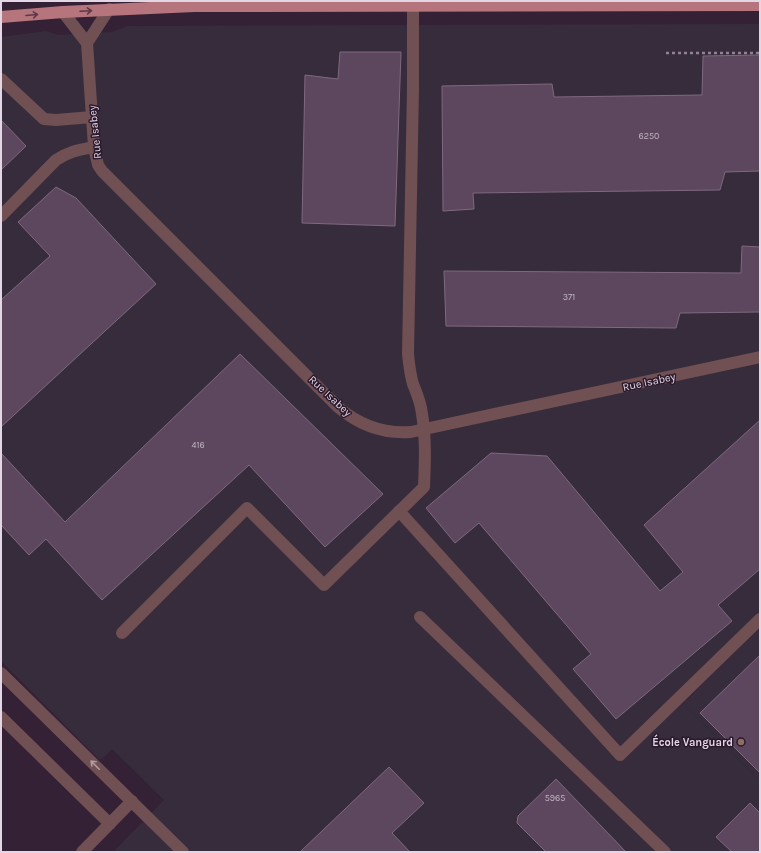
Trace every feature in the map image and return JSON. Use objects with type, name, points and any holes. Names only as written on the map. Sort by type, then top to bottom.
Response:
[{"type":"main road","points":[[1,18],[63,12],[194,6],[413,4],[760,5]]},
{"type":"street","points":[[122,632],[247,508],[324,586],[424,487],[424,430],[420,402],[412,377],[408,354],[413,4]]},
{"type":"street","points":[[63,12],[87,43],[109,10]]},
{"type":"street","name":"Rue Isabey","points":[[87,43],[94,147],[98,165],[108,178],[345,413],[359,422],[384,431],[401,433],[424,430],[760,357]]},
{"type":"street","points":[[1,79],[44,119],[56,120],[92,117]]},
{"type":"street","points":[[1,216],[56,160],[74,150],[94,147]]},
{"type":"street","points":[[400,511],[620,756],[760,618]]},
{"type":"street","points":[[420,617],[665,852]]},
{"type":"street","points":[[1,672],[183,852]]},
{"type":"street","points":[[1,717],[110,824]]},
{"type":"street","points":[[82,852],[132,801]]},
{"type":"path","points":[[666,54],[760,52]]},
{"type":"shaded area","points":[[760,24],[760,628],[683,703],[760,781],[760,852],[113,852],[164,800],[112,749],[102,759],[99,759],[1,661],[1,37],[46,31],[58,35],[112,32],[128,26]]},
{"type":"shaded area","name":"École Vanguard","points":[[760,628],[760,781],[683,703]]},
{"type":"building","points":[[340,52],[401,52],[395,226],[302,223],[305,75],[338,79]]},
{"type":"building","points":[[760,55],[760,171],[725,172],[720,190],[473,193],[474,209],[443,211],[442,86],[552,84],[554,97],[702,95],[703,56]]},
{"type":"building","points":[[1,120],[26,146],[1,170]]},
{"type":"building","points":[[56,187],[76,198],[156,284],[1,427],[1,300],[50,256],[18,222]]},
{"type":"building","points":[[742,246],[760,247],[760,312],[680,313],[676,328],[446,326],[444,271],[741,273]]},
{"type":"building","points":[[240,354],[383,494],[325,547],[249,465],[102,600],[46,539],[29,555],[1,525],[1,453],[65,522]]},
{"type":"building","points":[[760,420],[760,569],[718,605],[732,621],[616,719],[573,669],[591,654],[479,523],[455,543],[426,508],[491,453],[547,456],[660,591],[683,572],[644,525]]},
{"type":"building","name":"École Vanguard","points":[[760,655],[760,773],[700,713]]},
{"type":"building","points":[[389,767],[424,803],[392,833],[410,852],[300,852]]},
{"type":"building","points":[[556,779],[626,852],[546,852],[517,823],[518,816]]},
{"type":"building","points":[[750,803],[760,813],[760,852],[732,852],[716,837]]},
{"type":"place","name":"École Vanguard","points":[[741,742]]}]
